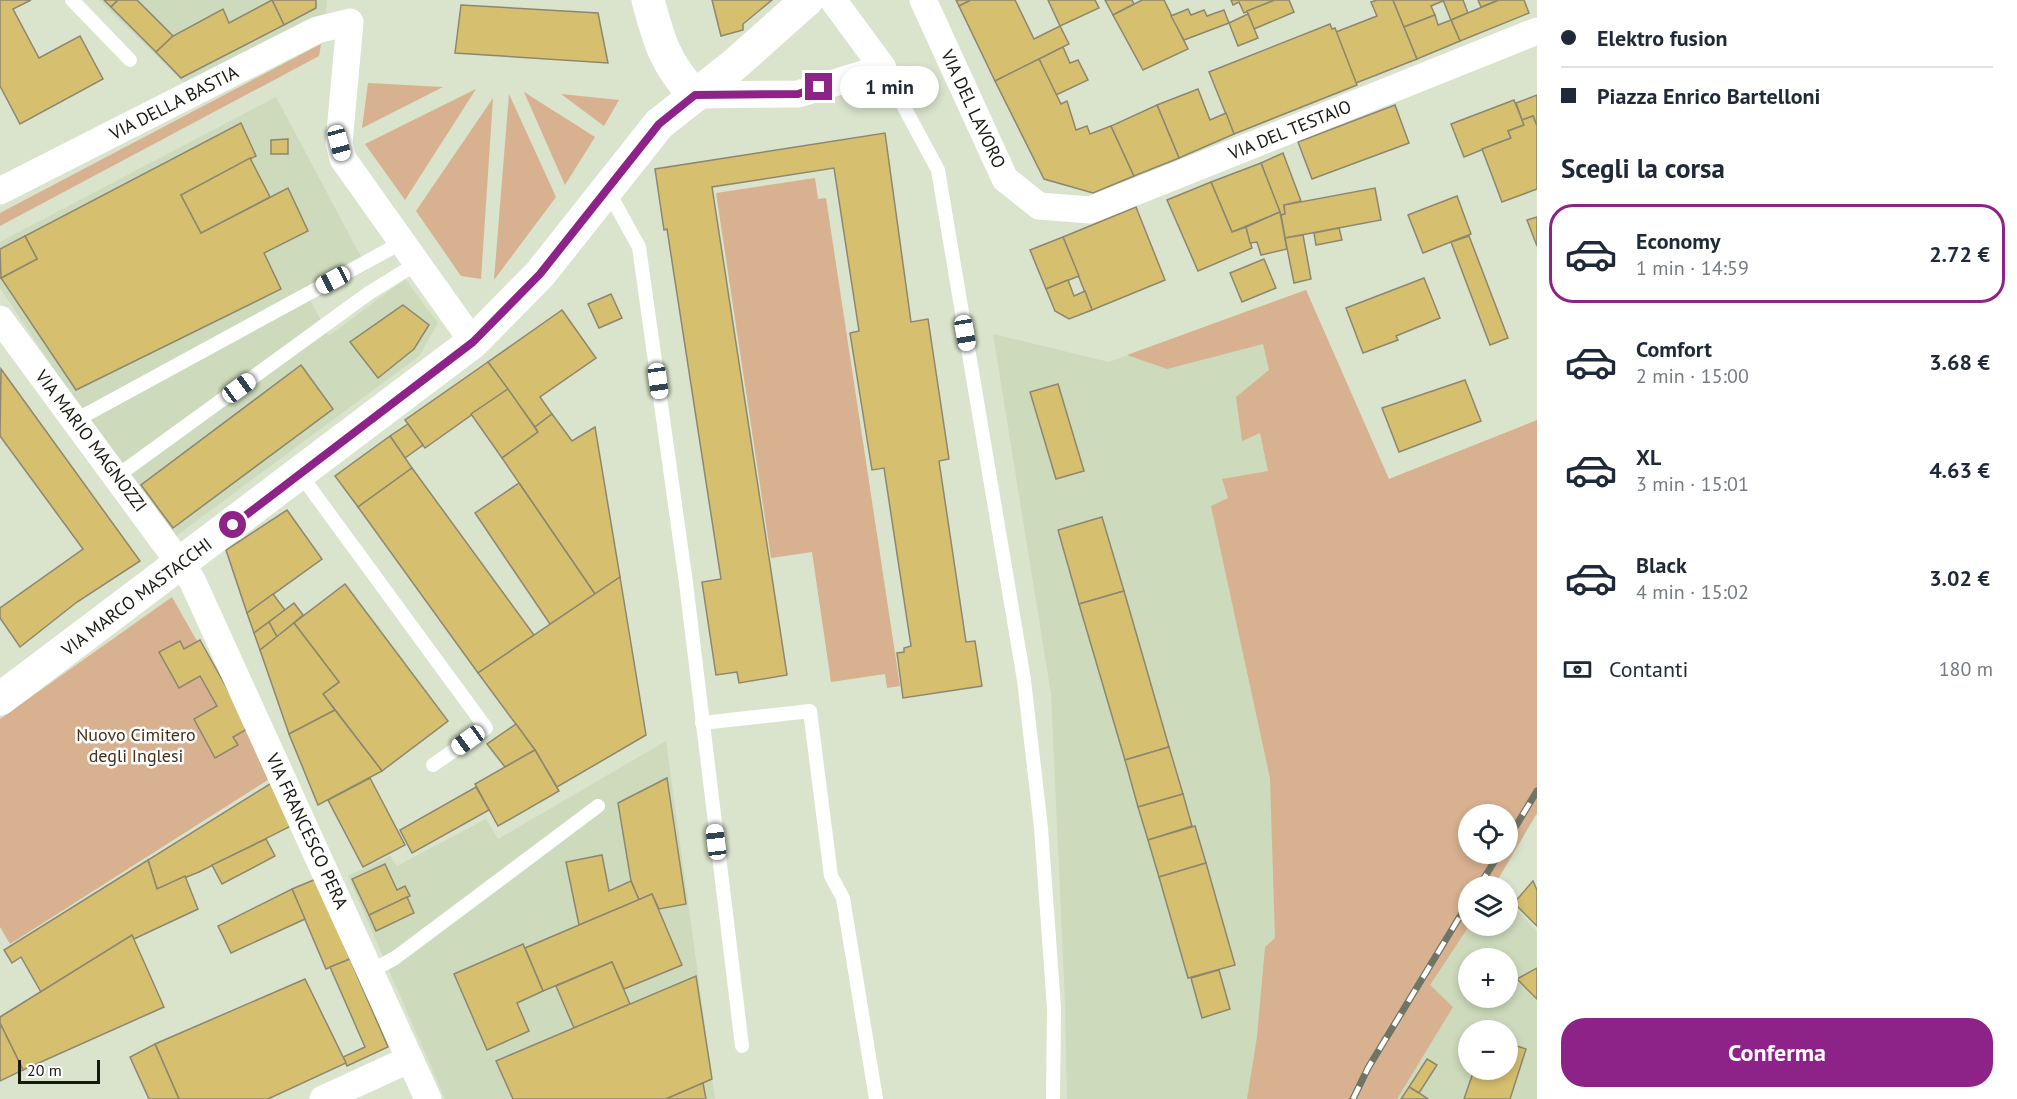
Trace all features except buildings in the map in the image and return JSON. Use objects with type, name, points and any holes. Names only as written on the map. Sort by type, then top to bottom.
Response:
[{"type":"street","points":[[648,0],[674,74],[695,95],[798,94],[883,68],[833,0]]},
{"type":"street","name":"VIA MARCO MASTACCHI","points":[[3,692],[182,564],[473,342],[540,274],[659,124],[743,58],[807,0]]},
{"type":"street","name":"VIA DEL LAVORO","points":[[923,0],[1005,179],[1039,206]]},
{"type":"street","name":"VIA DELLA BASTIA","points":[[0,191],[317,30],[350,22],[339,143],[343,159],[409,253]]},
{"type":"street","name":"VIA DEL TESTAIO","points":[[1039,206],[1090,210],[1537,31]]},
{"type":"street","points":[[409,253],[473,342]]},
{"type":"street","name":"VIA MARIO MAGNOZZI","points":[[0,318],[182,564]]},
{"type":"street","name":"VIA FRANCESCO PERA","points":[[182,564],[428,1099]]},
{"type":"street","points":[[323,1099],[410,1059]]},
{"type":"lane","points":[[72,0],[130,60]]},
{"type":"lane","points":[[883,68],[938,170],[1024,680],[1044,862],[1054,1008],[1053,1099]]},
{"type":"lane","points":[[607,189],[639,247],[686,583],[742,1046]]},
{"type":"lane","points":[[76,420],[409,253]]},
{"type":"lane","points":[[117,477],[369,293],[409,253]]},
{"type":"lane","points":[[300,474],[486,728],[433,765]]},
{"type":"lane","points":[[702,723],[810,711],[831,876],[843,898],[876,1099]]},
{"type":"lane","points":[[371,971],[395,958],[598,806]]},
{"type":"shaded area","points":[[99,0],[327,0],[326,13],[184,83]]},
{"type":"shaded area","points":[[276,97],[368,270],[310,300],[329,336],[405,279],[438,323],[419,356],[176,536],[127,479],[0,288],[0,242]]},
{"type":"shaded area","points":[[1306,290],[1389,479],[1537,420],[1537,813],[1518,845],[1518,804],[1458,804],[1458,864],[1507,864],[1500,876],[1458,876],[1458,936],[1518,936],[1518,911],[1537,931],[1537,1099],[1067,1099],[1065,1001],[1051,694],[993,334],[1109,362]]},
{"type":"shaded area","points":[[666,741],[715,1099],[445,1099],[348,876],[390,856],[397,866],[486,819],[498,839]]},
{"type":"green space","points":[[321,44],[319,56],[0,226],[0,213]]},
{"type":"green space","points":[[368,83],[443,87],[362,128]]},
{"type":"green space","points":[[476,89],[405,200],[365,144]]},
{"type":"green space","points":[[524,92],[595,137],[565,185]]},
{"type":"green space","points":[[509,94],[556,197],[494,280]]},
{"type":"green space","points":[[561,94],[619,100],[604,126]]},
{"type":"green space","points":[[493,98],[481,279],[461,276],[416,211]]},
{"type":"green space","points":[[815,178],[818,199],[826,198],[900,686],[887,688],[885,674],[831,682],[812,552],[771,558],[716,193]]},
{"type":"green space","points":[[1306,290],[1389,479],[1537,420],[1537,813],[1518,845],[1518,804],[1458,804],[1458,864],[1507,864],[1500,876],[1458,876],[1458,936],[1462,936],[1430,985],[1453,1007],[1397,1099],[1247,1099],[1257,1037],[1265,947],[1275,938],[1270,778],[1211,506],[1228,498],[1222,479],[1268,471],[1260,433],[1242,441],[1236,397],[1269,370],[1263,344],[1167,369],[1127,355]]},
{"type":"green space","name":"Nuovo Cimitero degli Inglesi","points":[[172,597],[197,641],[200,640],[249,728],[245,730],[271,778],[10,944],[0,927],[0,719]]},
{"type":"railway","points":[[1518,822],[1537,791]]},
{"type":"railway","points":[[1485,876],[1493,864]]},
{"type":"railway","points":[[1353,1099],[1368,1068],[1458,920]]},
{"type":"route","points":[[233,525],[473,342],[540,274],[659,124],[695,95],[798,94],[819,87]]}]
